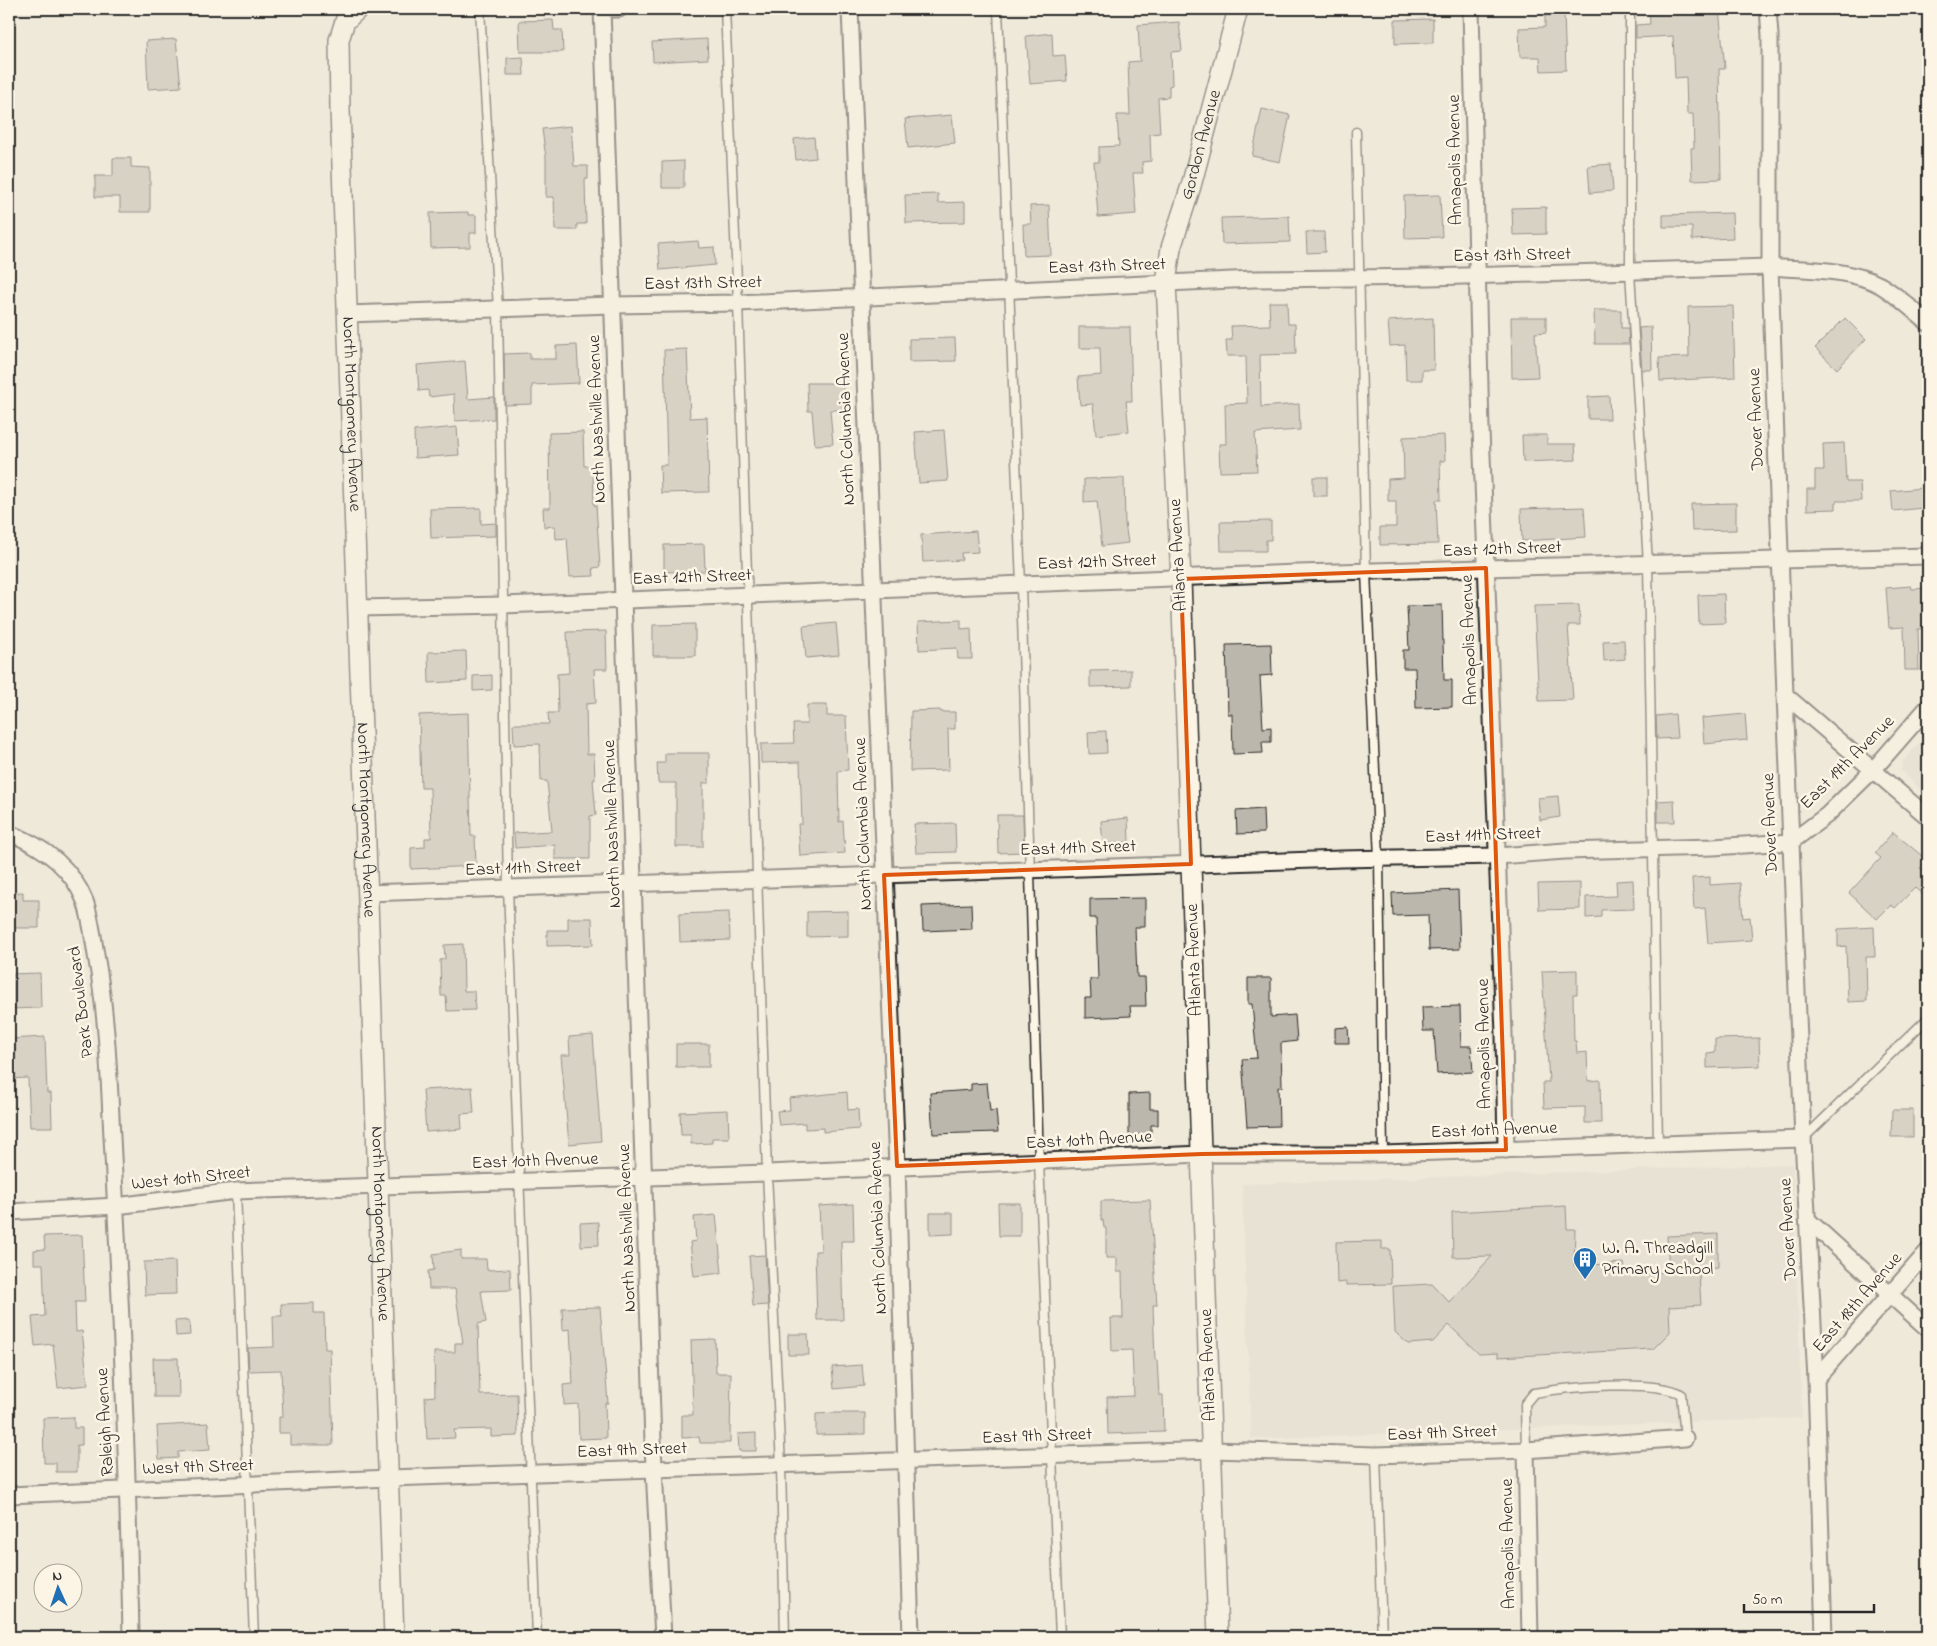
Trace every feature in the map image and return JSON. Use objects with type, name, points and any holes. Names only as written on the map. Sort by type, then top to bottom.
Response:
[{"type":"street","name":"North Montgomery Avenue","points":[[358,9],[345,21],[339,40],[366,893],[394,1637]]},
{"type":"street","points":[[602,9],[619,9]]},
{"type":"street","name":"North Nashville Avenue","points":[[602,9],[654,1468],[662,1637]]},
{"type":"street","name":"North Columbia Avenue","points":[[850,9],[872,590],[897,1166],[904,1462],[911,1637]]},
{"type":"street","name":"Gordon Avenue","points":[[1166,283],[1171,248],[1191,186],[1238,9]]},
{"type":"street","name":"Annapolis Avenue","points":[[1471,9],[1476,274],[1498,856],[1506,1150]]},
{"type":"street","name":"Dover Avenue","points":[[1768,9],[1770,35],[1770,267],[1780,561],[1803,1138],[1816,1379],[1824,1637]]},
{"type":"street","name":"East 13th Street","points":[[347,314],[612,305],[738,303],[1166,283],[1770,267],[1825,271],[1868,280],[1880,285],[1928,323]]},
{"type":"street","name":"Atlanta Avenue","points":[[1166,283],[1191,864],[1218,1637]]},
{"type":"street","name":"East 12th Street","points":[[358,608],[503,605],[746,594],[1486,568],[1928,556]]},
{"type":"street","points":[[1785,695],[1928,817]]},
{"type":"street","name":"East 19th Avenue","points":[[1791,842],[1827,815],[1874,769],[1928,707]]},
{"type":"street","name":"Park Boulevard","points":[[9,833],[31,842],[64,866],[77,884],[85,903],[91,924],[104,1010],[116,1206]]},
{"type":"street","name":"East 11th Street","points":[[366,893],[1191,864],[1498,856],[1791,842]]},
{"type":"street","name":"East 10th Avenue","points":[[378,1187],[767,1173],[1202,1154],[1383,1154],[1803,1138]]},
{"type":"street","name":"West 10th Street","points":[[9,1212],[116,1206],[236,1191],[378,1187]]},
{"type":"street","name":"Raleigh Avenue","points":[[116,1206],[128,1490],[131,1637]]},
{"type":"street","points":[[1808,1220],[1928,1328]]},
{"type":"street","name":"East 18th Avenue","points":[[1816,1379],[1928,1251]]},
{"type":"street","name":"East 9th Street","points":[[389,1478],[531,1475],[654,1468],[782,1466],[1212,1450],[1376,1455],[1526,1450],[1685,1438]]},
{"type":"street","name":"Annapolis Avenue","points":[[1526,1450],[1530,1637]]},
{"type":"street","name":"West 9th Street","points":[[9,1495],[389,1478]]},
{"type":"lane","points":[[480,9],[498,309],[508,888],[537,1637]]},
{"type":"lane","points":[[725,9],[738,303],[746,594],[767,1173],[782,1466],[785,1637]]},
{"type":"lane","points":[[998,9],[1021,585],[1038,1162],[1060,1637]]},
{"type":"lane","points":[[1630,9],[1630,272],[1648,564],[1658,1144]]},
{"type":"lane","points":[[1356,132],[1366,572],[1379,858],[1383,1154]]},
{"type":"lane","points":[[1803,1138],[1928,1018]]},
{"type":"lane","points":[[236,1191],[254,1637]]},
{"type":"lane","points":[[1526,1450],[1525,1404],[1534,1393],[1564,1388],[1651,1386],[1670,1388],[1681,1394],[1685,1438]]},
{"type":"lane","points":[[1376,1455],[1382,1637]]},
{"type":"highlighted area","points":[[1486,568],[1506,1150],[1202,1154],[897,1166],[884,875],[1191,864],[1181,579]]},
{"type":"shaded area","points":[[1928,733],[1928,797],[1901,771],[1903,761]]},
{"type":"shaded area","points":[[1793,1164],[1802,1418],[1251,1439],[1242,1184]]},
{"type":"building","points":[[1649,9],[1719,9],[1725,69],[1719,69],[1721,179],[1692,180],[1691,148],[1694,148],[1693,114],[1687,114],[1686,77],[1675,78],[1673,36],[1636,38],[1636,25],[1650,24]]},
{"type":"building","points":[[1545,13],[1564,13],[1566,70],[1541,71],[1540,57],[1520,57],[1519,28],[1545,27]]},
{"type":"building","points":[[1433,19],[1433,43],[1395,44],[1395,20]]},
{"type":"building","points":[[553,20],[554,30],[562,30],[563,52],[520,52],[519,21]]},
{"type":"building","points":[[1179,22],[1182,51],[1171,52],[1172,85],[1169,86],[1169,97],[1158,98],[1160,133],[1150,134],[1151,161],[1142,162],[1143,173],[1133,173],[1136,214],[1098,217],[1094,162],[1099,162],[1099,147],[1119,146],[1117,115],[1130,115],[1128,62],[1140,61],[1138,25]]},
{"type":"building","points":[[1052,33],[1053,56],[1065,55],[1067,81],[1030,84],[1026,36]]},
{"type":"building","points":[[176,39],[181,87],[148,89],[146,41]]},
{"type":"building","points":[[707,39],[708,59],[653,62],[652,42]]},
{"type":"building","points":[[523,57],[524,75],[507,75],[507,58]]},
{"type":"building","points":[[1262,109],[1290,115],[1280,162],[1252,156]]},
{"type":"building","points":[[952,115],[955,143],[908,148],[905,119]]},
{"type":"building","points":[[571,126],[574,166],[588,166],[588,179],[585,179],[586,224],[577,224],[577,230],[555,230],[554,197],[546,197],[546,158],[542,129]]},
{"type":"building","points":[[814,137],[816,158],[796,160],[794,139]]},
{"type":"building","points":[[113,158],[131,158],[131,167],[150,168],[150,212],[120,212],[120,197],[95,197],[95,176],[113,176]]},
{"type":"building","points":[[684,161],[684,188],[662,188],[662,162]]},
{"type":"building","points":[[1611,164],[1613,191],[1590,193],[1588,166]]},
{"type":"building","points":[[938,194],[938,203],[965,202],[965,222],[906,223],[905,195]]},
{"type":"building","points":[[1440,195],[1442,237],[1405,238],[1404,196]]},
{"type":"building","points":[[1049,205],[1051,255],[1024,256],[1023,224],[1031,224],[1030,206]]},
{"type":"building","points":[[1546,207],[1546,234],[1513,235],[1512,208]]},
{"type":"building","points":[[468,212],[468,215],[476,215],[476,233],[470,233],[470,247],[431,248],[430,213]]},
{"type":"building","points":[[1732,213],[1733,238],[1692,240],[1692,227],[1663,227],[1663,215]]},
{"type":"building","points":[[1289,216],[1290,242],[1222,244],[1221,218]]},
{"type":"building","points":[[1306,232],[1324,232],[1325,252],[1307,253]]},
{"type":"building","points":[[698,241],[699,248],[714,247],[715,265],[660,270],[658,244]]},
{"type":"building","points":[[1269,302],[1287,302],[1288,324],[1295,324],[1296,354],[1260,355],[1261,407],[1299,404],[1300,430],[1255,433],[1257,471],[1220,472],[1219,444],[1226,444],[1225,404],[1247,403],[1246,356],[1227,356],[1226,340],[1232,340],[1231,326],[1270,325]]},
{"type":"building","points":[[1733,306],[1735,377],[1660,381],[1659,358],[1689,357],[1688,307]]},
{"type":"building","points":[[1594,310],[1621,310],[1621,328],[1628,328],[1629,344],[1595,344]]},
{"type":"building","points":[[1511,317],[1546,317],[1546,332],[1535,333],[1538,377],[1512,378]]},
{"type":"building","points":[[1433,318],[1434,370],[1422,370],[1422,380],[1406,380],[1405,345],[1390,346],[1388,321]]},
{"type":"building","points":[[1845,318],[1866,339],[1837,369],[1815,348]]},
{"type":"building","points":[[1079,327],[1130,327],[1132,401],[1126,401],[1129,431],[1096,435],[1093,404],[1080,405],[1078,377],[1101,375],[1100,348],[1079,348]]},
{"type":"building","points":[[1651,327],[1652,370],[1642,370],[1639,328]]},
{"type":"building","points":[[955,338],[956,361],[909,362],[909,339]]},
{"type":"building","points":[[577,345],[579,383],[532,385],[532,404],[505,405],[504,354],[530,353],[530,359],[556,359],[556,346]]},
{"type":"building","points":[[687,349],[690,418],[707,417],[709,492],[661,493],[660,465],[667,465],[664,350]]},
{"type":"building","points":[[465,361],[468,399],[494,397],[494,419],[455,421],[454,394],[429,397],[428,390],[419,391],[417,365]]},
{"type":"building","points":[[807,383],[843,383],[843,410],[830,410],[833,444],[815,445],[812,411],[808,411]]},
{"type":"building","points":[[1609,396],[1610,419],[1588,419],[1588,397]]},
{"type":"building","points":[[457,427],[459,455],[415,458],[414,431]]},
{"type":"building","points":[[944,430],[948,481],[919,483],[915,432]]},
{"type":"building","points":[[583,432],[584,466],[593,466],[594,505],[596,505],[600,567],[593,568],[594,576],[570,577],[567,538],[556,539],[555,526],[544,527],[543,508],[550,508],[549,433]]},
{"type":"building","points":[[1444,435],[1445,461],[1440,461],[1441,500],[1436,500],[1438,544],[1380,545],[1380,527],[1396,527],[1396,501],[1388,501],[1388,479],[1404,478],[1403,437]]},
{"type":"building","points":[[1522,435],[1547,435],[1547,444],[1575,444],[1576,460],[1523,462]]},
{"type":"building","points":[[1844,443],[1846,482],[1860,482],[1861,501],[1836,501],[1836,509],[1807,510],[1807,489],[1815,489],[1815,470],[1824,470],[1823,444]]},
{"type":"building","points":[[1313,477],[1327,477],[1327,496],[1313,496]]},
{"type":"building","points":[[1124,478],[1125,523],[1128,543],[1102,546],[1097,501],[1084,502],[1084,479]]},
{"type":"building","points":[[1922,488],[1923,508],[1893,511],[1891,491]]},
{"type":"building","points":[[1736,503],[1736,530],[1692,531],[1691,504]]},
{"type":"building","points":[[1584,507],[1586,537],[1522,541],[1521,509]]},
{"type":"building","points":[[481,508],[481,524],[496,523],[496,536],[431,538],[430,509]]},
{"type":"building","points":[[1271,521],[1271,540],[1266,540],[1266,551],[1221,551],[1220,522]]},
{"type":"building","points":[[976,531],[978,552],[961,553],[962,560],[923,562],[921,535]]},
{"type":"building","points":[[704,544],[705,571],[664,572],[664,545]]},
{"type":"building","points":[[1911,586],[1912,589],[1928,588],[1928,628],[1918,629],[1919,670],[1905,670],[1904,627],[1889,628],[1886,588]]},
{"type":"building","points":[[1724,594],[1725,623],[1699,624],[1698,595]]},
{"type":"building","points":[[1442,605],[1444,680],[1452,680],[1452,707],[1416,708],[1415,668],[1403,668],[1403,650],[1409,650],[1407,606]]},
{"type":"building","points":[[1579,605],[1580,625],[1568,625],[1573,700],[1539,701],[1534,606]]},
{"type":"building","points":[[961,620],[961,629],[971,628],[972,659],[958,659],[957,648],[919,650],[918,622]]},
{"type":"building","points":[[836,623],[839,655],[806,658],[803,626]]},
{"type":"building","points":[[695,624],[695,656],[653,656],[653,625]]},
{"type":"building","points":[[606,631],[607,669],[594,669],[596,703],[586,704],[587,754],[594,754],[595,780],[593,780],[596,815],[590,816],[590,859],[555,859],[555,845],[515,848],[514,833],[552,831],[547,781],[541,781],[540,744],[514,745],[513,724],[549,724],[548,713],[558,713],[557,674],[569,673],[567,632]]},
{"type":"building","points":[[1624,640],[1625,659],[1604,661],[1603,641]]},
{"type":"building","points":[[1271,644],[1272,675],[1260,676],[1263,728],[1271,727],[1271,742],[1262,742],[1263,753],[1233,754],[1232,714],[1228,714],[1226,645]]},
{"type":"building","points":[[466,651],[467,681],[429,683],[428,652]]},
{"type":"building","points":[[1131,670],[1131,686],[1090,687],[1090,671]]},
{"type":"building","points":[[492,675],[492,690],[473,691],[473,676]]},
{"type":"building","points":[[807,705],[827,705],[827,716],[846,716],[848,770],[838,771],[839,822],[843,821],[845,853],[800,856],[798,824],[802,824],[800,762],[761,763],[761,744],[794,743],[793,724],[807,724]]},
{"type":"building","points":[[940,710],[941,712],[955,712],[955,729],[948,729],[949,770],[910,771],[911,711]]},
{"type":"building","points":[[468,713],[471,836],[475,836],[476,866],[411,869],[411,848],[425,847],[425,838],[431,838],[430,788],[421,788],[419,715]]},
{"type":"building","points":[[1675,714],[1677,738],[1657,739],[1656,716]]},
{"type":"building","points":[[1745,714],[1747,740],[1704,744],[1702,718]]},
{"type":"building","points":[[1106,731],[1107,753],[1089,754],[1088,732]]},
{"type":"building","points":[[665,753],[709,753],[709,783],[703,783],[703,847],[676,847],[676,783],[658,783],[657,763],[665,763]]},
{"type":"building","points":[[1558,796],[1560,817],[1540,820],[1538,798]]},
{"type":"building","points":[[1674,800],[1675,822],[1658,822],[1658,801]]},
{"type":"building","points":[[1263,809],[1264,833],[1237,834],[1236,811]]},
{"type":"building","points":[[997,815],[1023,815],[1024,852],[998,853]]},
{"type":"building","points":[[1128,818],[1129,842],[1103,844],[1101,821]]},
{"type":"building","points":[[955,823],[956,852],[916,853],[914,824]]},
{"type":"building","points":[[1893,832],[1927,860],[1920,868],[1928,875],[1928,899],[1915,888],[1895,908],[1891,905],[1877,919],[1849,893],[1881,858],[1875,853]]},
{"type":"building","points":[[1710,877],[1710,885],[1740,883],[1743,918],[1750,917],[1752,940],[1708,943],[1705,908],[1694,909],[1692,878]]},
{"type":"building","points":[[1633,880],[1634,909],[1601,910],[1601,917],[1586,918],[1586,897],[1617,896],[1616,881]]},
{"type":"building","points":[[1580,883],[1580,909],[1539,910],[1538,884]]},
{"type":"building","points":[[1458,890],[1460,949],[1429,950],[1428,915],[1393,916],[1392,893]]},
{"type":"building","points":[[23,892],[23,900],[39,900],[39,928],[9,928],[9,893]]},
{"type":"building","points":[[1145,898],[1145,927],[1135,927],[1137,977],[1145,977],[1146,1006],[1130,1006],[1131,1016],[1085,1018],[1085,998],[1091,998],[1090,979],[1098,979],[1096,918],[1090,918],[1090,899]]},
{"type":"building","points":[[971,904],[972,929],[923,931],[922,906]]},
{"type":"building","points":[[848,911],[848,936],[807,937],[807,912]]},
{"type":"building","points":[[729,912],[730,940],[680,942],[679,914]]},
{"type":"building","points":[[568,918],[592,918],[593,945],[547,946],[547,930],[568,930]]},
{"type":"building","points":[[1874,927],[1875,957],[1866,957],[1867,1001],[1848,1002],[1846,946],[1838,947],[1838,929]]},
{"type":"building","points":[[463,944],[464,991],[474,991],[475,1010],[447,1011],[446,996],[441,996],[440,960],[445,959],[444,945]]},
{"type":"building","points":[[1577,970],[1577,994],[1573,994],[1574,1041],[1576,1041],[1577,1053],[1587,1052],[1588,1081],[1600,1080],[1601,1123],[1585,1123],[1585,1107],[1544,1108],[1543,1082],[1549,1082],[1542,971]]},
{"type":"building","points":[[40,973],[41,1008],[9,1009],[9,974]]},
{"type":"building","points":[[1248,978],[1271,978],[1271,1017],[1295,1015],[1297,1041],[1281,1043],[1282,1087],[1278,1087],[1279,1126],[1247,1127],[1242,1059],[1257,1058],[1252,1004],[1248,1004]]},
{"type":"building","points":[[1460,1006],[1461,1046],[1471,1046],[1473,1072],[1437,1074],[1434,1031],[1423,1031],[1422,1007]]},
{"type":"building","points":[[1348,1027],[1349,1043],[1335,1043],[1335,1028]]},
{"type":"building","points":[[593,1035],[601,1141],[569,1144],[561,1055],[570,1055],[569,1037]]},
{"type":"building","points":[[45,1037],[47,1093],[51,1093],[52,1127],[30,1127],[28,1078],[9,1079],[9,1039]]},
{"type":"building","points":[[1759,1038],[1760,1066],[1707,1068],[1707,1053],[1715,1052],[1715,1039]]},
{"type":"building","points":[[676,1044],[709,1044],[709,1067],[676,1067]]},
{"type":"building","points":[[987,1083],[990,1111],[996,1110],[998,1132],[933,1134],[930,1093],[971,1090],[971,1084]]},
{"type":"building","points":[[472,1087],[474,1113],[461,1114],[462,1129],[426,1132],[423,1090]]},
{"type":"building","points":[[847,1092],[848,1110],[858,1109],[859,1129],[823,1132],[823,1128],[805,1129],[805,1123],[779,1125],[777,1111],[790,1110],[789,1098]]},
{"type":"building","points":[[1150,1093],[1150,1109],[1158,1109],[1158,1125],[1151,1125],[1151,1135],[1129,1135],[1129,1094]]},
{"type":"building","points":[[728,1110],[729,1138],[712,1138],[712,1143],[691,1144],[691,1135],[681,1135],[680,1112]]},
{"type":"building","points":[[1892,1110],[1913,1110],[1913,1137],[1891,1137]]},
{"type":"building","points":[[1150,1200],[1157,1305],[1153,1305],[1155,1360],[1157,1360],[1159,1395],[1163,1395],[1164,1432],[1108,1434],[1107,1397],[1134,1396],[1132,1350],[1112,1351],[1111,1318],[1123,1318],[1122,1272],[1117,1272],[1117,1258],[1106,1258],[1106,1228],[1104,1228],[1103,1220],[1101,1220],[1101,1201]]},
{"type":"building","points":[[998,1203],[1020,1203],[1020,1236],[999,1236]]},
{"type":"building","points":[[853,1204],[854,1241],[841,1241],[843,1320],[817,1320],[815,1251],[821,1251],[819,1206]]},
{"type":"building","name":"W. A. Threadgill Primary School","points":[[1566,1206],[1567,1229],[1575,1229],[1574,1266],[1624,1263],[1626,1275],[1669,1272],[1667,1236],[1718,1234],[1718,1267],[1704,1268],[1705,1274],[1699,1274],[1701,1305],[1669,1307],[1670,1332],[1653,1349],[1498,1357],[1498,1353],[1479,1354],[1449,1325],[1433,1342],[1408,1344],[1395,1332],[1393,1286],[1432,1284],[1449,1302],[1492,1256],[1453,1257],[1452,1212]]},
{"type":"building","points":[[930,1213],[953,1213],[953,1234],[930,1235]]},
{"type":"building","points":[[716,1215],[722,1273],[694,1276],[690,1242],[696,1241],[694,1217]]},
{"type":"building","points":[[598,1222],[599,1245],[581,1246],[580,1223]]},
{"type":"building","points":[[82,1235],[85,1302],[75,1302],[76,1332],[82,1331],[88,1385],[58,1388],[53,1344],[35,1346],[32,1317],[45,1316],[43,1264],[34,1264],[34,1250],[45,1249],[44,1236]]},
{"type":"building","points":[[1382,1241],[1382,1249],[1390,1249],[1391,1284],[1346,1285],[1346,1282],[1337,1283],[1336,1242]]},
{"type":"building","points":[[461,1250],[461,1259],[486,1259],[487,1270],[510,1269],[511,1290],[481,1291],[486,1322],[478,1324],[480,1395],[517,1394],[518,1436],[491,1437],[491,1429],[454,1430],[455,1438],[427,1439],[425,1397],[435,1396],[434,1352],[455,1352],[455,1343],[463,1343],[455,1289],[429,1289],[428,1271],[434,1270],[433,1254]]},
{"type":"building","points":[[765,1255],[768,1305],[753,1306],[749,1256]]},
{"type":"building","points":[[175,1261],[176,1294],[145,1295],[144,1262]]},
{"type":"building","points":[[314,1303],[314,1313],[324,1313],[325,1349],[330,1349],[333,1445],[290,1445],[290,1433],[279,1433],[279,1417],[283,1417],[281,1370],[249,1371],[248,1348],[274,1347],[273,1316],[282,1316],[281,1304]]},
{"type":"building","points":[[600,1307],[608,1403],[605,1403],[606,1438],[579,1439],[578,1404],[564,1405],[563,1385],[573,1384],[570,1329],[563,1330],[562,1308]]},
{"type":"building","points":[[189,1320],[190,1335],[176,1336],[175,1321]]},
{"type":"building","points":[[788,1334],[808,1334],[809,1355],[788,1355]]},
{"type":"building","points":[[715,1339],[716,1373],[731,1373],[730,1443],[700,1443],[699,1437],[682,1438],[682,1415],[693,1415],[691,1340]]},
{"type":"building","points":[[153,1358],[178,1358],[179,1397],[154,1397]]},
{"type":"building","points":[[862,1365],[864,1386],[834,1389],[832,1367]]},
{"type":"building","points":[[865,1413],[865,1434],[816,1435],[816,1414]]},
{"type":"building","points":[[74,1417],[74,1428],[82,1428],[82,1445],[77,1445],[77,1472],[56,1472],[56,1463],[44,1463],[43,1418]]},
{"type":"building","points":[[208,1423],[210,1450],[178,1452],[178,1458],[159,1459],[157,1426]]},
{"type":"building","points":[[756,1433],[756,1451],[739,1451],[738,1434]]},
{"type":"place","name":"W. A. Threadgill Primary School","points":[[1585,1280]]}]
